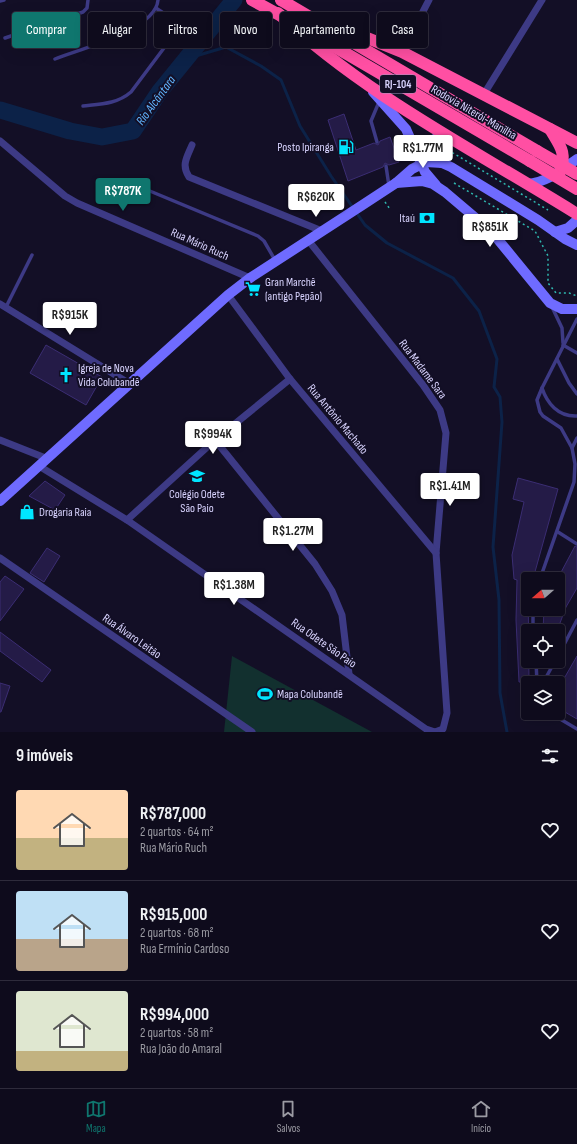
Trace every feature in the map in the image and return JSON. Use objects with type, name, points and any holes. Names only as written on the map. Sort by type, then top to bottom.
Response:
[{"type":"highway","name":"Rodovia Niterói-Manilha","points":[[252,0],[577,189]]},
{"type":"highway","name":"Rodovia Niterói-Manilha","points":[[281,0],[304,12]]},
{"type":"highway","points":[[278,14],[298,32],[365,82],[444,134],[577,214]]},
{"type":"highway","points":[[369,39],[402,52],[577,143]]},
{"type":"highway","name":"Rodovia Niterói-Manilha","points":[[365,48],[577,174]]},
{"type":"highway","points":[[549,128],[563,152],[563,163],[560,172]]},
{"type":"main road","points":[[365,82],[406,129],[429,178],[436,186],[490,231],[550,303],[562,309],[577,309]]},
{"type":"main road","points":[[442,163],[432,147],[436,138],[444,134]]},
{"type":"main road","points":[[527,184],[545,181],[577,159]]},
{"type":"main road","points":[[0,501],[228,295],[250,278],[393,185],[422,163],[431,161],[442,163],[577,245]]},
{"type":"main road","points":[[436,186],[432,176],[433,172],[437,166],[442,163]]},
{"type":"main road","points":[[393,185],[422,181],[436,186]]},
{"type":"main road","points":[[555,232],[568,228],[577,220]]},
{"type":"street","points":[[402,52],[429,0]]},
{"type":"street","points":[[484,94],[542,0]]},
{"type":"street","name":"Rua Mário Ruch","points":[[0,141],[65,196],[77,203],[250,278]]},
{"type":"street","points":[[192,145],[184,165],[189,177],[322,231]]},
{"type":"street","name":"Rua Madame Sara","points":[[308,240],[440,410],[446,434],[436,553],[446,713],[446,724],[443,729]]},
{"type":"street","name":"Rua Antônio Machado","points":[[228,295],[290,379],[436,553]]},
{"type":"street","points":[[3,305],[130,384]]},
{"type":"street","points":[[127,520],[215,440],[290,379]]},
{"type":"street","points":[[0,440],[48,459]]},
{"type":"street","points":[[215,440],[315,564],[332,591],[342,615],[349,674]]},
{"type":"street","name":"Rua Odete São Paio","points":[[39,466],[127,520],[426,729],[435,732],[443,729]]},
{"type":"street","name":"Rua Álvaro Leitão","points":[[0,558],[252,732]]},
{"type":"lane","points":[[0,1],[4,0]]},
{"type":"lane","points":[[5,38],[83,12],[87,8],[88,0]]},
{"type":"lane","points":[[55,59],[126,32],[141,24],[156,8],[158,0]]},
{"type":"lane","points":[[83,106],[115,102],[123,99],[131,92],[176,32],[177,27],[174,22],[156,8]]},
{"type":"lane","points":[[377,142],[371,121],[380,100]]},
{"type":"lane","points":[[386,166],[393,185]]},
{"type":"lane","points":[[145,189],[258,236],[264,241],[276,261]]},
{"type":"lane","points":[[3,305],[32,255]]},
{"type":"lane","points":[[550,303],[562,328],[563,345]]},
{"type":"lane","points":[[543,572],[576,483],[572,448],[564,432],[540,412],[538,400],[542,388],[577,319]]},
{"type":"lane","points":[[563,345],[577,353]]},
{"type":"lane","points":[[556,359],[569,383],[577,394]]},
{"type":"lane","points":[[542,388],[550,405],[567,416],[577,416]]},
{"type":"lane","points":[[572,448],[577,438]]},
{"type":"lane","points":[[558,532],[577,544]]},
{"type":"lane","points":[[565,643],[577,620]]},
{"type":"lane","points":[[562,720],[577,729]]},
{"type":"path","points":[[448,150],[552,212]]},
{"type":"path","points":[[456,180],[454,183],[535,231],[548,256],[548,284],[556,293],[569,292],[577,296]]},
{"type":"path","points":[[530,204],[532,200]]},
{"type":"green space","name":"Mapa Colubandê","points":[[232,656],[372,732],[224,732]]},
{"type":"building","points":[[344,114],[356,150],[374,143],[378,145],[380,141],[390,137],[399,162],[389,165],[385,163],[383,167],[348,181],[328,120]]},
{"type":"building","name":"Igreja de Nova Vida Colubandê","points":[[46,345],[102,377],[86,405],[30,373]]},
{"type":"building","points":[[518,478],[558,489],[535,572],[521,572],[521,616],[528,616],[528,624],[521,624],[521,668],[529,668],[529,676],[521,676],[521,682],[519,682],[516,620],[517,580],[514,579],[512,555],[524,502],[513,499]]},
{"type":"building","points":[[45,481],[65,495],[55,510],[29,496]]},
{"type":"building","points":[[575,546],[577,547],[577,588],[565,610],[565,572],[561,572]]},
{"type":"building","points":[[47,548],[60,556],[44,582],[30,573]]},
{"type":"building","points":[[5,576],[24,589],[0,621],[0,582]]},
{"type":"building","points":[[544,616],[563,616],[560,624],[543,624]]},
{"type":"building","points":[[0,632],[51,670],[42,682],[0,651]]},
{"type":"building","points":[[577,656],[577,719],[565,712],[565,677]]},
{"type":"building","points":[[0,683],[10,686],[1,712],[0,712]]},
{"type":"waterway","name":"Rio Alcântara","points":[[0,110],[70,131],[102,137],[133,131],[160,91],[234,0]]},
{"type":"waterway","points":[[189,58],[226,47],[261,66],[281,80],[300,126],[331,176],[365,225],[387,243],[453,278],[479,311],[497,359],[494,387],[500,397],[502,422],[493,547],[499,600],[500,693],[507,732]]},
{"type":"place","name":"Posto Ipiranga","points":[[346,147]]},
{"type":"place","name":"Itaú","points":[[427,218]]},
{"type":"place","name":"Gran Marchê (antigo Pepão)","points":[[253,289]]},
{"type":"place","name":"Igreja de Nova Vida Colubandê","points":[[66,375]]},
{"type":"place","name":"Colégio Odete São Paio","points":[[197,476]]},
{"type":"place","name":"Drogaria Raia","points":[[27,512]]},
{"type":"place","name":"Mapa Colubandê","points":[[265,694]]}]
